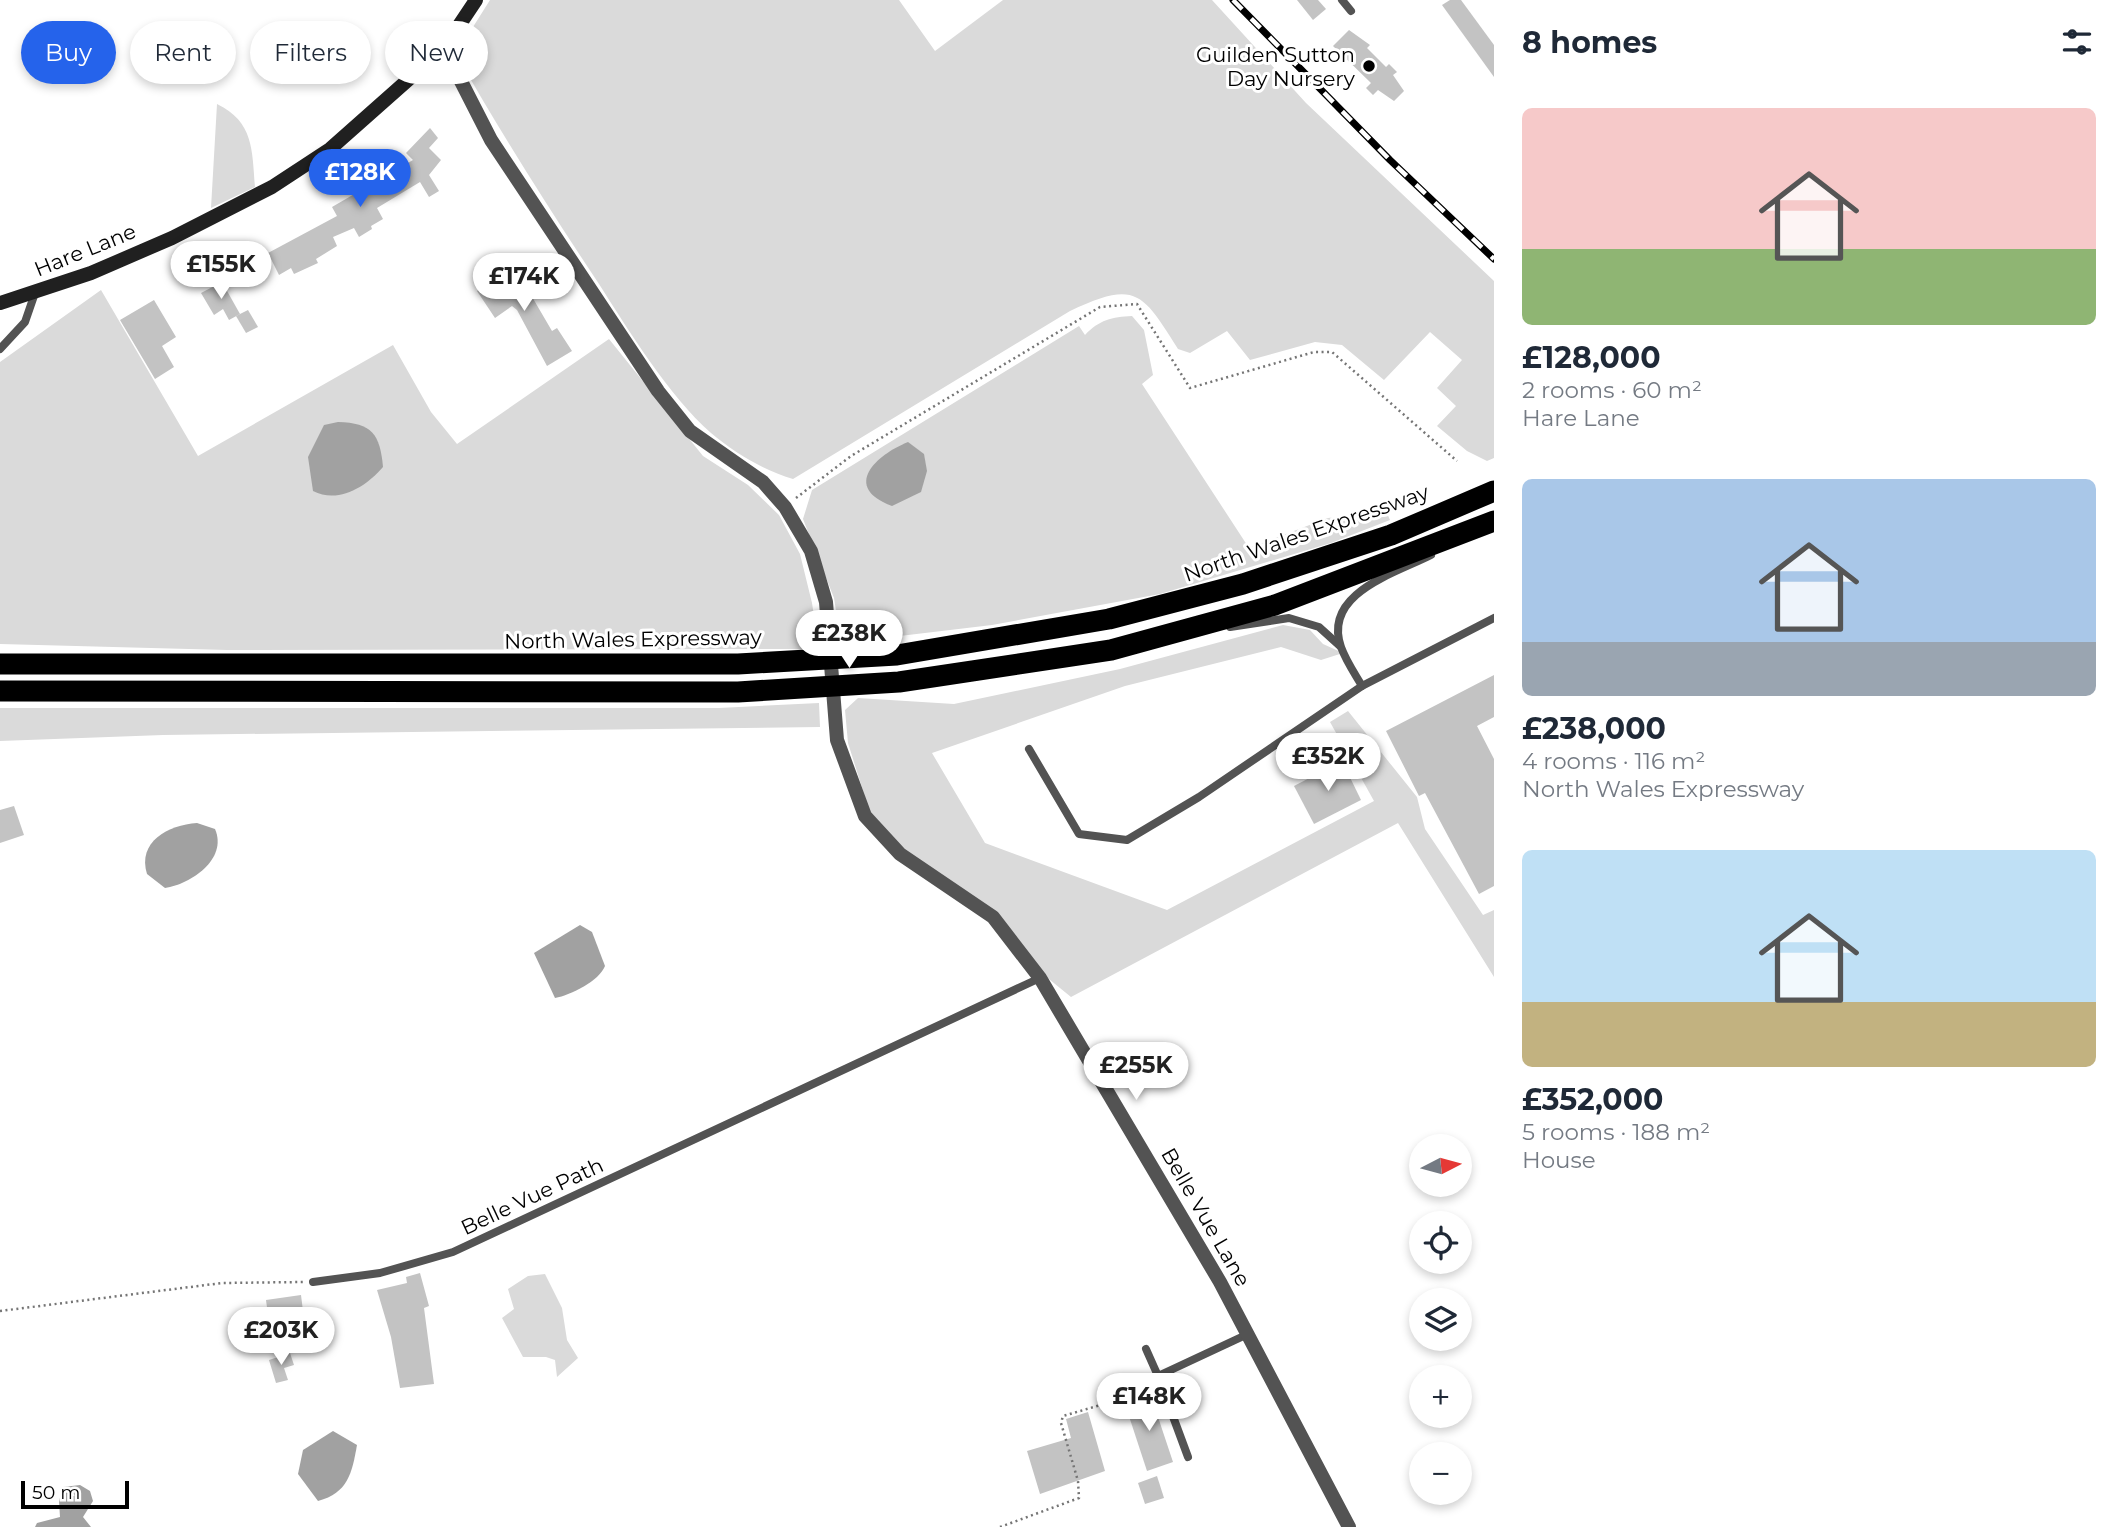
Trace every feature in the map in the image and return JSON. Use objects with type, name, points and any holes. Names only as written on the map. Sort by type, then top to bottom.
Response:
[{"type":"highway","name":"North Wales Expressway","points":[[0,664],[724,664],[897,655],[1109,619],[1243,584],[1391,535],[1494,491]]},
{"type":"highway","points":[[0,691],[738,692],[899,682],[1111,650],[1275,605],[1494,523]]},
{"type":"street","name":"Hare Lane","points":[[462,21],[476,0]]},
{"type":"street","name":"Hare Lane","points":[[0,303],[35,293],[172,238],[272,187],[330,149],[403,84]]},
{"type":"street","name":"Belle Vue Lane","points":[[462,84],[491,141],[658,391],[691,431],[763,482],[785,507],[811,551],[826,602],[837,740],[865,816],[900,854],[993,917],[1040,978],[1220,1282],[1349,1527]]},
{"type":"lane","points":[[1342,0],[1351,11]]},
{"type":"lane","points":[[0,349],[25,322],[35,293]]},
{"type":"lane","points":[[1340,646],[1342,615],[1346,603],[1357,591],[1494,523]]},
{"type":"lane","points":[[1140,642],[1289,618],[1320,627],[1340,646],[1362,687]]},
{"type":"lane","points":[[1029,749],[1079,834],[1127,840],[1199,797],[1362,687],[1494,618]]},
{"type":"lane","name":"Belle Vue Path","points":[[313,1282],[380,1273],[453,1252],[1040,978]]},
{"type":"lane","points":[[1158,1376],[1248,1334]]},
{"type":"lane","points":[[1146,1349],[1188,1457]]},
{"type":"path","points":[[785,507],[852,456],[1100,307],[1137,304],[1190,387],[1314,352],[1332,352],[1457,461]]},
{"type":"path","points":[[0,1311],[222,1283],[313,1282]]},
{"type":"path","points":[[1000,1527],[1080,1498],[1078,1481],[1061,1423],[1063,1416],[1162,1387]]},
{"type":"shaded area","points":[[490,0],[899,0],[935,51],[1003,0],[1212,0],[1306,103],[1494,281],[1494,458],[1487,461],[1467,451],[1437,426],[1456,406],[1437,388],[1462,360],[1430,332],[1384,380],[1342,345],[1315,342],[1250,360],[1227,331],[1190,353],[1178,349],[1145,304],[1124,294],[1092,301],[1070,311],[793,479],[771,471],[740,454],[711,433],[680,401],[637,342],[562,228],[473,84],[488,84],[488,21],[477,21]]},
{"type":"shaded area","points":[[217,104],[238,119],[249,138],[255,187],[211,208]]},
{"type":"shaded area","points":[[101,290],[198,456],[393,345],[431,412],[457,444],[609,339],[703,456],[748,485],[779,515],[800,554],[812,603],[819,649],[227,650],[0,644],[0,362]]},
{"type":"shaded area","points":[[1132,316],[1144,330],[1153,375],[1142,384],[1249,548],[1328,518],[1386,511],[1390,520],[1331,543],[1160,594],[992,625],[841,643],[834,598],[803,519],[812,490],[1079,326],[1085,335],[1106,320]]},
{"type":"shaded area","points":[[338,422],[359,425],[372,432],[379,446],[383,467],[360,487],[342,494],[322,495],[313,491],[308,457],[324,425]]},
{"type":"shaded area","points":[[908,442],[924,454],[927,471],[921,492],[892,506],[868,490],[866,481],[875,463]]},
{"type":"shaded area","points":[[1283,625],[1310,630],[1323,644],[1343,653],[1321,660],[1281,647],[1125,686],[932,753],[985,843],[1167,910],[1374,801],[1330,722],[1348,711],[1417,797],[1425,829],[1483,915],[1494,910],[1494,977],[1398,823],[1071,997],[1044,975],[995,912],[903,849],[870,813],[848,743],[845,710],[858,698],[954,704],[1120,669]]},
{"type":"shaded area","points":[[819,703],[820,727],[163,735],[0,741],[0,708],[719,708]]},
{"type":"shaded area","points":[[197,823],[215,829],[218,840],[212,860],[186,881],[165,888],[147,874],[145,863],[151,844],[157,837],[176,827]]},
{"type":"shaded area","points":[[580,925],[592,932],[605,966],[597,977],[584,987],[555,998],[534,953]]},
{"type":"shaded area","points":[[545,1274],[562,1308],[567,1340],[578,1358],[557,1377],[555,1360],[546,1357],[523,1357],[502,1318],[514,1309],[508,1289],[528,1276]]},
{"type":"shaded area","points":[[333,1431],[357,1445],[355,1455],[350,1473],[342,1487],[336,1493],[318,1501],[298,1474],[303,1450]]},
{"type":"shaded area","points":[[80,1485],[90,1491],[93,1501],[83,1517],[91,1527],[35,1527],[37,1523],[60,1517],[59,1501],[63,1487]]},
{"type":"building","points":[[1297,0],[1318,0],[1326,9],[1313,20]]},
{"type":"building","points":[[1450,0],[1461,0],[1494,45],[1494,77],[1442,5]]},
{"type":"building","name":"Guilden Sutton Day Nursery","points":[[1349,30],[1370,45],[1367,48],[1386,67],[1389,64],[1397,72],[1393,75],[1404,91],[1394,101],[1378,90],[1373,95],[1366,88],[1371,83],[1333,46]]},
{"type":"building","points":[[430,128],[438,138],[429,148],[441,160],[429,175],[439,191],[429,197],[420,182],[377,208],[383,219],[371,226],[372,229],[359,237],[354,228],[333,237],[337,246],[316,259],[318,263],[294,274],[291,268],[279,275],[268,253],[337,216],[332,207],[413,160],[406,153]]},
{"type":"building","points":[[514,266],[552,331],[557,328],[572,351],[547,366],[517,310],[512,306],[495,318],[477,291]]},
{"type":"building","points":[[222,282],[240,314],[229,320],[223,309],[214,315],[201,293]]},
{"type":"building","points":[[154,300],[176,337],[162,346],[174,367],[155,379],[120,320]]},
{"type":"building","points":[[248,310],[258,327],[246,333],[236,316]]},
{"type":"building","points":[[1494,675],[1494,717],[1477,726],[1494,759],[1494,886],[1479,894],[1425,793],[1419,796],[1386,731]]},
{"type":"building","points":[[1342,761],[1361,800],[1314,824],[1294,786]]},
{"type":"building","points":[[14,806],[24,835],[0,843],[0,810]]},
{"type":"building","points":[[420,1273],[429,1306],[424,1308],[434,1384],[400,1388],[391,1337],[377,1290],[407,1283],[406,1277]]},
{"type":"building","points":[[301,1295],[303,1311],[268,1315],[266,1300]]},
{"type":"building","points":[[290,1353],[294,1365],[284,1368],[288,1380],[276,1383],[269,1360]]},
{"type":"building","points":[[1151,1396],[1173,1462],[1147,1471],[1125,1404]]},
{"type":"building","points":[[1088,1412],[1105,1471],[1040,1494],[1027,1451],[1071,1438],[1066,1419]]},
{"type":"building","points":[[1157,1476],[1164,1498],[1145,1504],[1138,1483]]},
{"type":"railway","points":[[1233,0],[1390,160],[1494,259]]},
{"type":"place","name":"Guilden Sutton Day Nursery","points":[[1369,66]]}]
